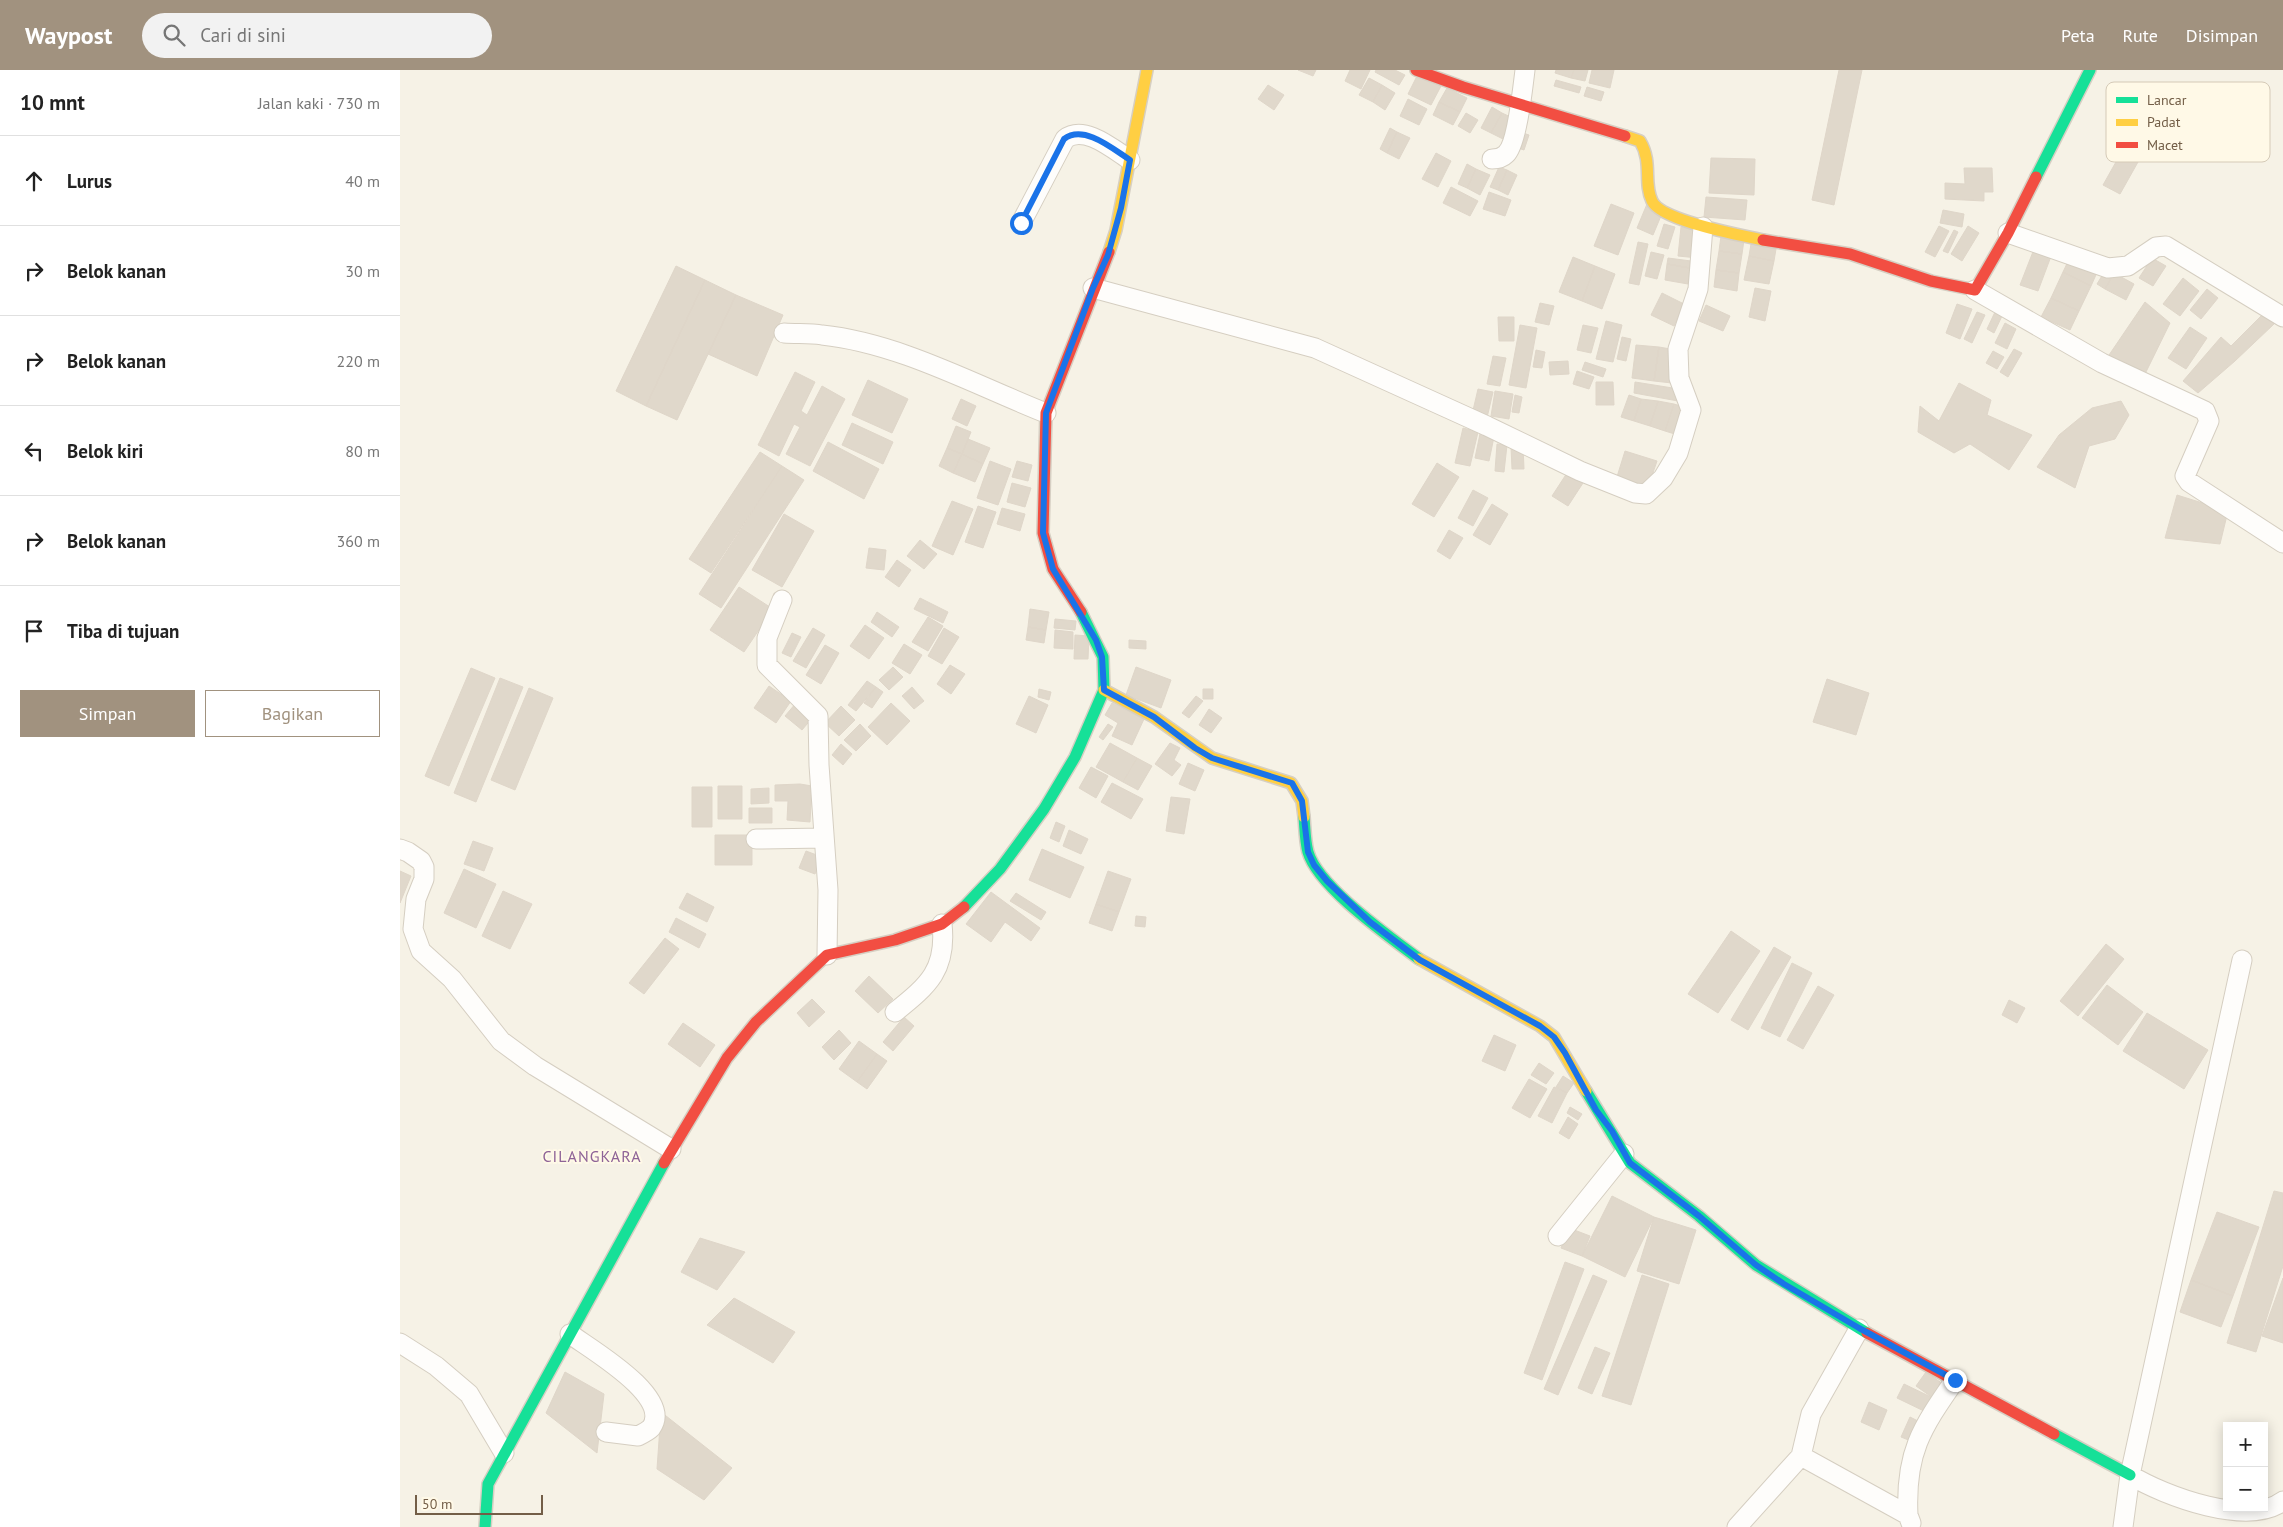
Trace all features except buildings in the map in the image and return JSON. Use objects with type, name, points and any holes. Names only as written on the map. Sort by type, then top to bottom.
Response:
[{"type":"street","points":[[485,1527],[488,1484],[671,1149],[727,1058],[744,1036],[790,988],[827,955],[895,940],[942,924],[969,903],[1000,869],[1044,809],[1075,757],[1104,690],[1102,657],[1096,640],[1053,569],[1043,533],[1046,413],[1116,230],[1146,70]]},
{"type":"street","points":[[1416,70],[1463,87],[1594,125],[1640,142],[1647,153],[1649,191],[1652,202],[1659,209],[1703,227],[1783,244],[1850,254],[1931,281],[1975,290],[2102,362],[2205,411],[2209,421],[2185,476],[2188,482],[2283,543]]},
{"type":"street","points":[[1492,159],[1500,158],[1510,150],[1522,105],[1525,70]]},
{"type":"street","points":[[1975,290],[2008,233],[2090,70]]},
{"type":"street","points":[[1021,223],[1064,139],[1070,135],[1077,134],[1098,139],[1130,160]]},
{"type":"street","points":[[1093,288],[1315,348],[1487,426],[1580,471],[1635,493],[1646,494],[1663,478],[1678,453],[1691,410],[1679,378],[1678,349],[1698,289],[1703,227]]},
{"type":"street","points":[[2008,233],[2108,268],[2128,266],[2156,247],[2166,246],[2283,317]]},
{"type":"street","points":[[784,333],[823,335],[861,342],[925,362],[1046,413]]},
{"type":"street","points":[[782,600],[767,638],[767,665],[818,716],[818,765],[828,890],[827,955]]},
{"type":"street","points":[[1104,690],[1154,717],[1195,748],[1212,758],[1292,783],[1302,801],[1308,852],[1314,865],[1327,881],[1370,922],[1420,960],[1540,1026],[1554,1037],[1596,1110],[1612,1131],[1630,1163],[1699,1216],[1756,1265],[1784,1284],[1859,1328],[2130,1474],[2166,1497],[2218,1519],[2251,1522],[2277,1510],[2283,1502]]},
{"type":"street","points":[[756,839],[824,838]]},
{"type":"street","points":[[400,849],[408,852],[420,861],[424,867],[424,880],[416,899],[413,928],[421,951],[452,979],[501,1041],[536,1066],[671,1149]]},
{"type":"street","points":[[895,1012],[921,991],[938,969],[944,942],[942,924]]},
{"type":"street","points":[[2123,1527],[2130,1474],[2242,960]]},
{"type":"street","points":[[1558,1236],[1624,1154]]},
{"type":"street","points":[[1737,1527],[1801,1456],[1811,1414],[1859,1328]]},
{"type":"street","points":[[570,1334],[635,1381],[654,1406],[655,1417],[651,1428],[638,1436],[606,1432]]},
{"type":"street","points":[[400,1343],[436,1366],[469,1394],[504,1453]]},
{"type":"street","points":[[1910,1521],[1909,1470],[1913,1452],[1920,1433],[1955,1380]]},
{"type":"street","points":[[1801,1456],[1910,1521]]},
{"type":"traffic: fast","points":[[2036,177],[2090,70]]},
{"type":"traffic: fast","points":[[964,907],[1000,869],[1044,809],[1075,757],[1104,690],[1103,657],[1081,612]]},
{"type":"traffic: fast","points":[[1304,817],[1308,852],[1314,866],[1325,880],[1356,910],[1419,959]]},
{"type":"traffic: fast","points":[[1586,1091],[1630,1163],[1699,1216],[1756,1265],[1867,1333]]},
{"type":"traffic: fast","points":[[485,1527],[488,1484],[664,1163]]},
{"type":"traffic: fast","points":[[2054,1434],[2130,1475]]},
{"type":"traffic: slow","points":[[1109,252],[1116,230],[1147,70]]},
{"type":"traffic: slow","points":[[1625,136],[1640,141],[1644,149],[1649,194],[1658,208],[1685,221],[1763,240]]},
{"type":"traffic: slow","points":[[1104,690],[1154,717],[1212,758],[1291,783],[1302,801],[1304,817]]},
{"type":"traffic: slow","points":[[1419,959],[1540,1026],[1554,1037],[1586,1091]]},
{"type":"traffic: jam","points":[[1416,70],[1463,87],[1625,136]]},
{"type":"traffic: jam","points":[[1763,240],[1850,254],[1931,281],[1975,290],[2008,233],[2036,177]]},
{"type":"traffic: jam","points":[[1081,612],[1053,569],[1043,533],[1046,413],[1109,252]]},
{"type":"traffic: jam","points":[[664,1163],[727,1058],[756,1022],[827,955],[895,940],[942,924],[964,907]]},
{"type":"traffic: jam","points":[[1867,1333],[2054,1434]]},
{"type":"district","name":"CILANGKARA","points":[[592,1156]]},
{"type":"route","points":[[1021,223],[1064,139],[1070,135],[1077,134],[1098,139],[1130,160],[1116,230],[1108,255],[1093,288],[1046,413],[1043,533],[1053,569],[1083,615],[1096,640],[1102,657],[1104,690],[1154,717],[1195,748],[1212,758],[1292,783],[1302,801],[1308,852],[1314,865],[1327,881],[1370,922],[1420,960],[1540,1026],[1554,1037],[1565,1053],[1596,1110],[1612,1131],[1630,1163],[1699,1216],[1756,1265],[1784,1284],[1859,1328],[1955,1380]]}]
